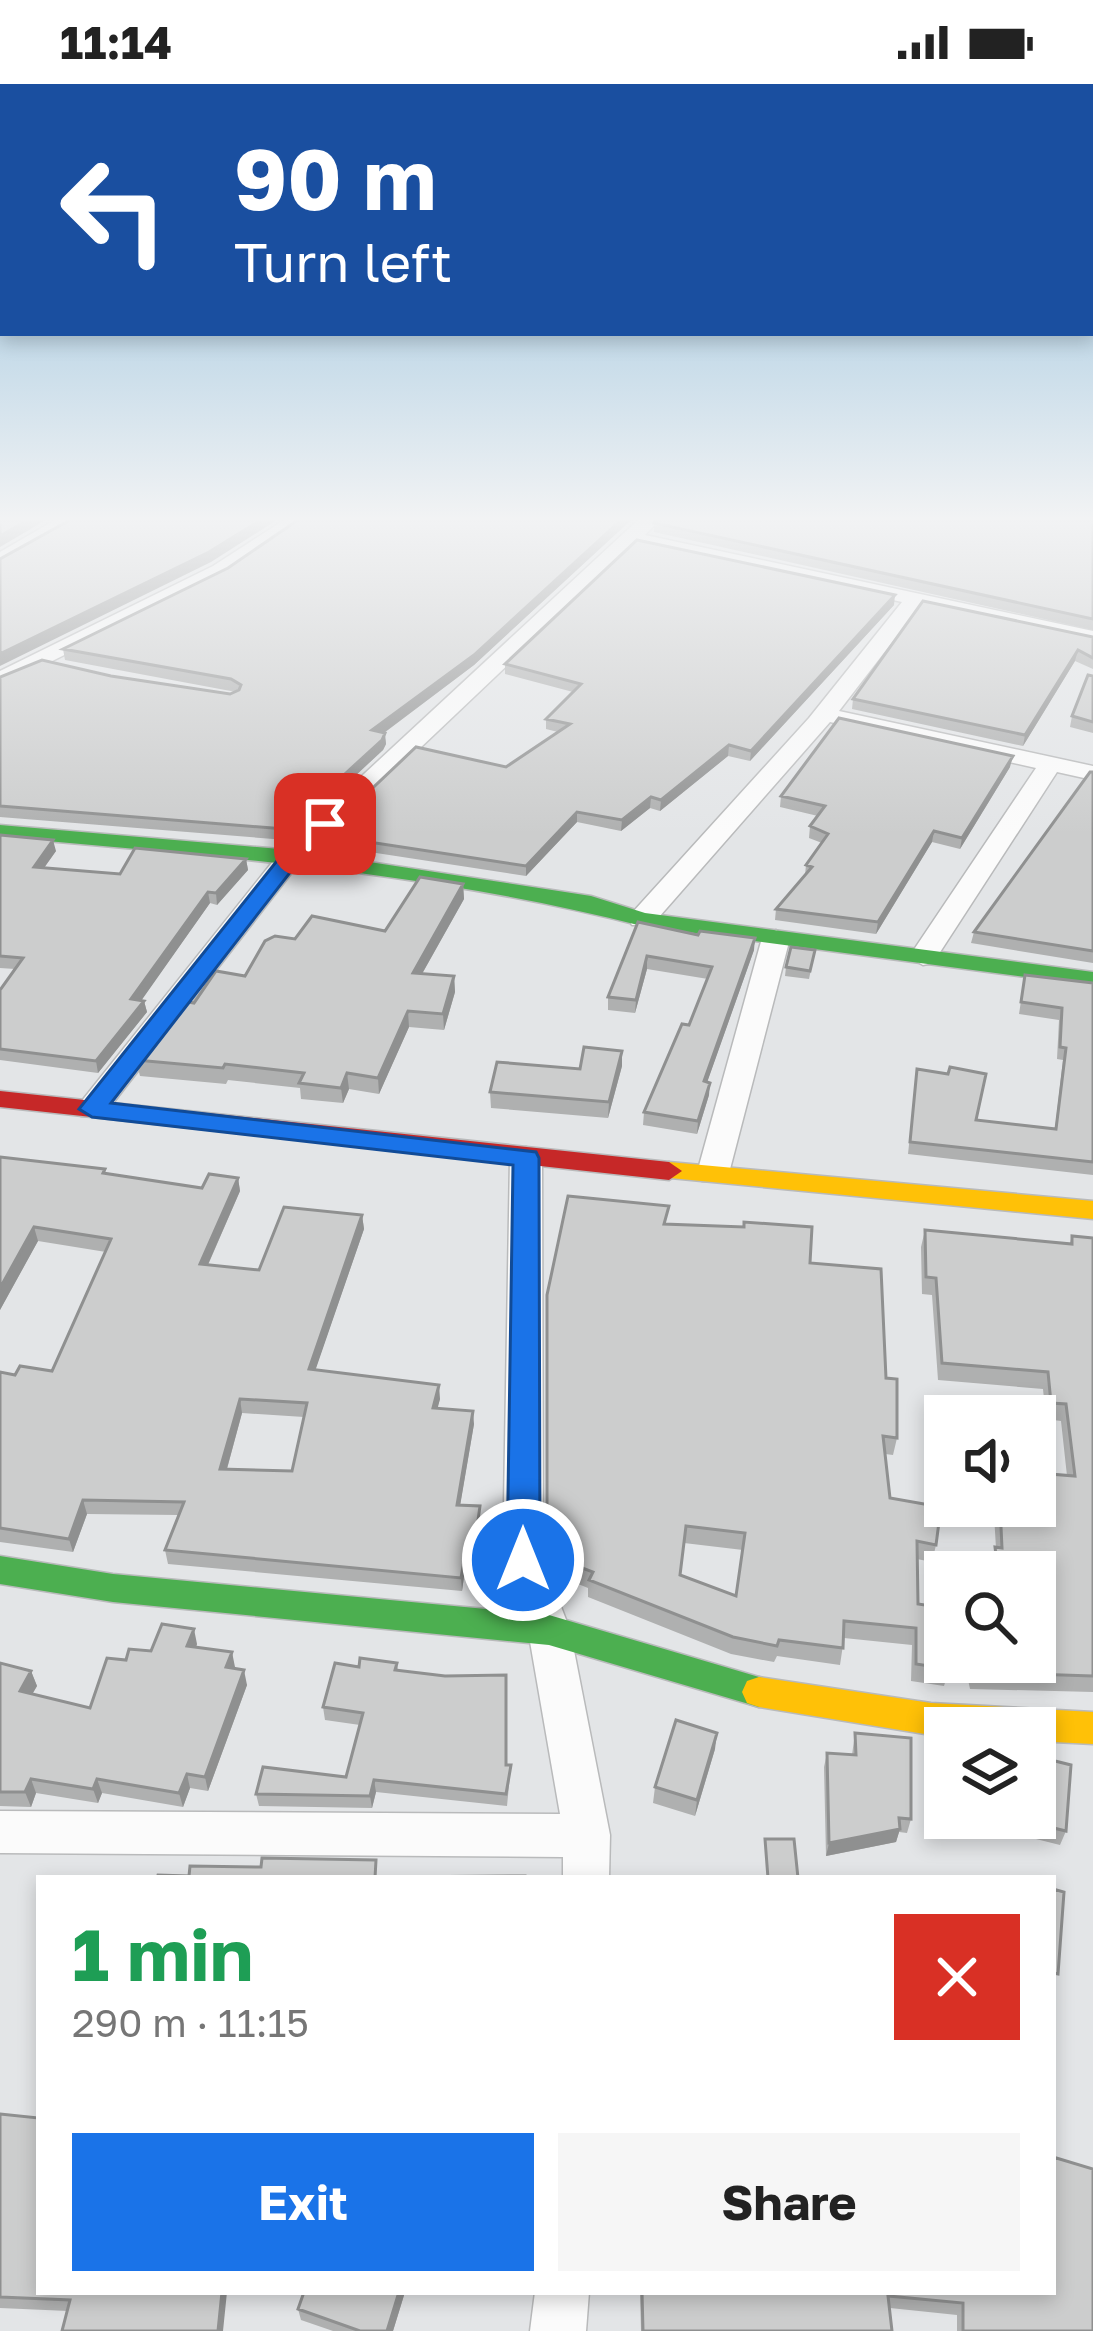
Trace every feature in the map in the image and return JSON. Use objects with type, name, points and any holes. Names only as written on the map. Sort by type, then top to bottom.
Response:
[{"type":"main road","points":[[0,832],[291,856],[590,903],[642,919],[1093,979]]},
{"type":"main road","points":[[0,1099],[526,1158],[1093,1210]]},
{"type":"main road","points":[[0,1570],[113,1588],[549,1630],[742,1690],[932,1719],[1093,1728]]},
{"type":"street","points":[[0,680],[110,625]]},
{"type":"street","points":[[92,1109],[291,856],[537,625]]},
{"type":"street","points":[[642,919],[709,839],[828,715],[895,625]]},
{"type":"street","points":[[1038,625],[1093,637]]},
{"type":"street","points":[[828,715],[1093,773]]},
{"type":"street","points":[[923,957],[1050,764]]},
{"type":"street","points":[[712,1173],[776,938]]},
{"type":"street","points":[[0,1832],[586,1857],[549,1630],[523,1560],[526,1158]]},
{"type":"street","points":[[558,2331],[562,2295]]},
{"type":"building","points":[[0,625],[60,625],[0,654]]},
{"type":"building","points":[[112,625],[507,625],[372,730],[385,733],[382,740],[285,829],[0,806],[0,677],[42,660],[230,694],[241,685],[231,679],[63,649]]},
{"type":"building","points":[[547,625],[867,625],[751,751],[729,745],[661,800],[651,797],[622,820],[577,812],[526,866],[323,835],[416,747],[506,767],[570,724],[546,719],[581,684],[505,664]]},
{"type":"building","points":[[906,625],[1036,625],[1093,637],[1093,658],[1078,650],[1025,735],[853,699]]},
{"type":"building","points":[[1088,675],[1093,676],[1093,722],[1072,716]]},
{"type":"building","points":[[839,718],[1013,756],[962,838],[934,831],[878,922],[776,909],[812,867],[806,865],[828,834],[810,826],[825,806],[781,796]]},
{"type":"building","points":[[1090,772],[1093,951],[974,932]]},
{"type":"building","points":[[0,835],[53,840],[34,867],[120,874],[135,848],[246,859],[216,893],[208,892],[131,999],[144,1001],[96,1061],[0,1049],[0,990],[23,958],[0,956]]},
{"type":"building","points":[[420,877],[463,884],[413,973],[454,976],[443,1014],[408,1011],[378,1078],[347,1073],[341,1088],[299,1083],[304,1073],[136,1060],[183,1001],[194,1003],[216,971],[245,976],[265,941],[275,936],[295,939],[312,916],[385,931]]},
{"type":"building","points":[[638,922],[698,935],[700,931],[755,938],[704,1081],[710,1083],[698,1121],[644,1112],[682,1024],[689,1025],[712,967],[647,956],[636,1000],[608,997]]},
{"type":"building","points":[[791,947],[815,950],[810,971],[786,967]]},
{"type":"building","points":[[1025,975],[1093,983],[1093,1162],[910,1142],[917,1069],[948,1074],[950,1067],[986,1074],[976,1120],[1056,1129],[1066,1048],[1060,1047],[1062,1008],[1021,1002]]},
{"type":"building","points":[[584,1047],[622,1051],[609,1102],[490,1092],[497,1062],[580,1069]]},
{"type":"building","points":[[0,1157],[105,1169],[103,1173],[202,1188],[209,1174],[238,1178],[200,1264],[259,1270],[284,1207],[362,1215],[309,1369],[439,1385],[433,1408],[473,1411],[457,1505],[480,1506],[474,1549],[466,1549],[461,1578],[165,1550],[184,1502],[83,1500],[69,1539],[0,1528],[0,1372],[15,1375],[20,1366],[52,1371],[111,1239],[34,1227],[0,1288]],"holes":[[[240,1399],[307,1403],[292,1471],[220,1469]]]},
{"type":"building","points":[[568,1196],[669,1206],[664,1224],[744,1227],[744,1222],[812,1227],[810,1263],[881,1269],[886,1378],[897,1379],[897,1438],[883,1436],[890,1498],[924,1504],[924,1527],[938,1527],[936,1545],[917,1541],[924,1665],[916,1664],[916,1628],[844,1621],[843,1648],[779,1640],[777,1646],[733,1637],[589,1580],[593,1572],[556,1558],[547,1534],[547,1295]],"holes":[[[686,1526],[745,1533],[736,1596],[680,1575]]]},
{"type":"building","points":[[925,1230],[1072,1244],[1072,1236],[1093,1238],[1093,1676],[1056,1675],[1056,1551],[995,1551],[995,1547],[1002,1548],[1001,1527],[1056,1527],[1056,1475],[1075,1476],[1066,1404],[1056,1403],[1056,1395],[1050,1395],[1048,1372],[942,1363],[936,1278],[926,1277]]},
{"type":"building","points":[[162,1624],[194,1629],[187,1646],[232,1652],[226,1667],[244,1670],[205,1777],[187,1774],[179,1793],[97,1779],[93,1789],[31,1779],[25,1792],[0,1792],[0,1663],[31,1671],[20,1691],[90,1708],[107,1658],[126,1660],[129,1649],[151,1651]]},
{"type":"building","points":[[360,1658],[397,1663],[395,1670],[445,1676],[506,1675],[506,1765],[511,1765],[506,1794],[374,1780],[370,1796],[256,1794],[263,1767],[346,1777],[363,1713],[323,1707],[335,1663],[359,1667]]},
{"type":"building","points":[[676,1720],[717,1733],[697,1800],[655,1787]]},
{"type":"building","points":[[855,1733],[911,1738],[911,1819],[899,1818],[900,1829],[829,1843],[827,1753],[856,1755]]},
{"type":"building","points":[[1056,1761],[1071,1765],[1066,1831],[1056,1829]]},
{"type":"building","points":[[765,1839],[794,1839],[798,1875],[768,1875]]},
{"type":"building","points":[[262,1858],[376,1860],[375,1875],[189,1875],[190,1866],[261,1867]]},
{"type":"building","points":[[1056,1890],[1064,1892],[1056,1974]]},
{"type":"building","points":[[0,2114],[36,2118],[36,2295],[222,2295],[218,2331],[62,2331],[70,2300],[0,2297]]},
{"type":"building","points":[[1056,2158],[1093,2169],[1093,2331],[963,2331],[963,2303],[888,2296],[892,2331],[643,2331],[642,2295],[1056,2295]]},
{"type":"building","points":[[303,2295],[398,2295],[387,2331],[360,2331],[298,2309]]},
{"type":"traffic: fast","points":[[0,831],[291,856],[591,903],[642,919],[1093,979]]},
{"type":"traffic: fast","points":[[0,1570],[113,1588],[549,1630],[759,1692]]},
{"type":"traffic: slow","points":[[669,1171],[1093,1210]]},
{"type":"traffic: slow","points":[[759,1692],[931,1719],[1093,1728]]},
{"type":"traffic: jam","points":[[0,1099],[669,1171]]},
{"type":"route","points":[[325,824],[291,856],[92,1109],[526,1158],[523,1560]]}]
